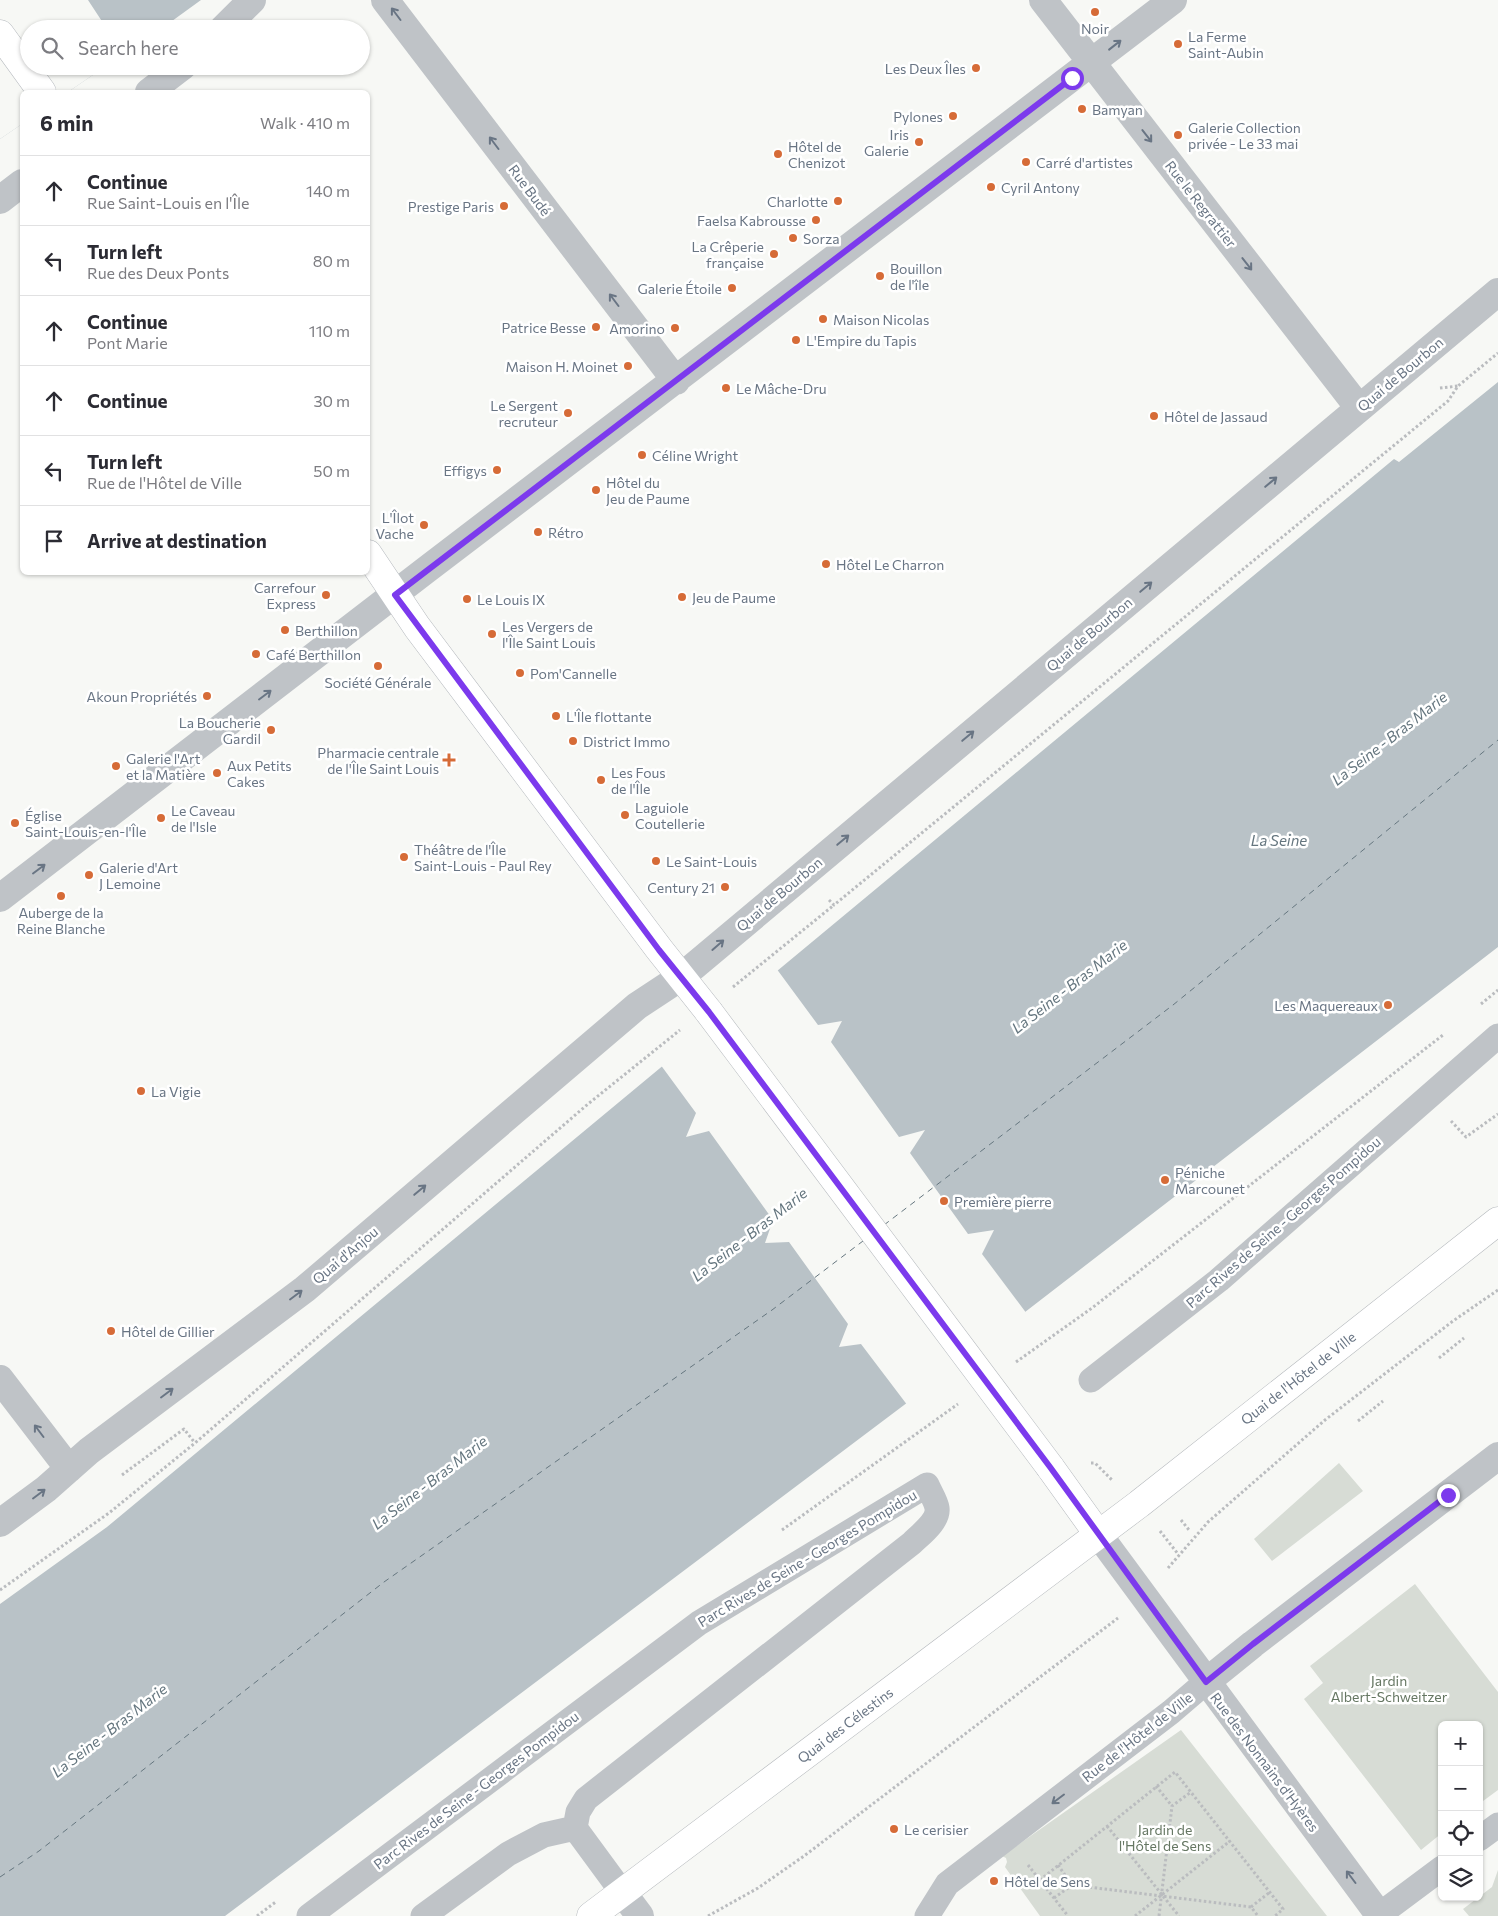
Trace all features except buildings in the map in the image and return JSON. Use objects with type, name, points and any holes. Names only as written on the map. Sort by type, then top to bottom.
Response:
[{"type":"street","points":[[232,20],[252,0]]},
{"type":"street","name":"Rue Budé","points":[[385,0],[676,380]]},
{"type":"street","name":"Rue le Regrattier","points":[[1043,0],[1359,408]]},
{"type":"street","points":[[0,898],[1173,0]]},
{"type":"street","points":[[0,34],[20,62]]},
{"type":"street","points":[[30,75],[41,90]]},
{"type":"street","points":[[152,90],[171,75]]},
{"type":"street","points":[[0,200],[20,185]]},
{"type":"street","name":"Quai de Bourbon","points":[[681,977],[1498,292]]},
{"type":"street","points":[[370,557],[395,595],[464,690],[708,1011],[1050,1467],[1098,1534]]},
{"type":"street","name":"Quai d'Anjou","points":[[0,1523],[46,1489],[89,1452],[305,1289],[637,1006],[681,977]]},
{"type":"street","name":"Quai de l'Hôtel de Ville","points":[[1098,1534],[1139,1504],[1498,1221]]},
{"type":"street","points":[[0,1379],[69,1469]]},
{"type":"street","name":"Rue de l'Hôtel de Ville","points":[[1206,1682],[1498,1456]]},
{"type":"street","name":"Rue des Nonnains d'Hyères","points":[[1098,1534],[1380,1915]]},
{"type":"street","name":"Quai des Célestins","points":[[591,1916],[1098,1534]]},
{"type":"street","points":[[622,1892],[640,1916]]},
{"type":"lane","name":"Parc Rives de Seine - Georges Pompidou","points":[[1091,1380],[1219,1280],[1498,1036]]},
{"type":"lane","name":"Parc Rives de Seine - Georges Pompidou","points":[[1471,1060],[1498,1045]]},
{"type":"lane","name":"Parc Rives de Seine - Georges Pompidou","points":[[309,1916],[699,1623],[927,1485],[937,1507],[936,1515],[912,1543],[586,1799],[578,1812],[575,1828]]},
{"type":"lane","name":"Rue de l'Hôtel de Ville","points":[[927,1916],[947,1884],[1172,1712],[1206,1682]]},
{"type":"lane","points":[[1483,1836],[1498,1825]]},
{"type":"lane","points":[[423,1916],[508,1854],[544,1835],[575,1828],[622,1892]]},
{"type":"lane","points":[[1380,1915],[1438,1871]]},
{"type":"path","points":[[0,1590],[109,1513],[195,1443],[588,1104],[708,1011],[834,905],[1440,408],[1448,401],[1458,386],[1498,353]]},
{"type":"path","points":[[1436,389],[1458,386]]},
{"type":"path","points":[[828,899],[834,905]]},
{"type":"path","points":[[1475,1009],[1498,990]]},
{"type":"path","points":[[1011,1366],[1092,1308],[1445,1034]]},
{"type":"path","points":[[1471,1133],[1498,1114]]},
{"type":"path","points":[[1164,1573],[1208,1522],[1325,1420],[1453,1321],[1497,1292]]},
{"type":"path","points":[[1439,1358],[1464,1338]]},
{"type":"path","points":[[777,1534],[963,1400]]},
{"type":"path","points":[[1358,1421],[1383,1401]]},
{"type":"path","points":[[122,1475],[184,1428],[195,1443]]},
{"type":"path","points":[[1181,1520],[1189,1530]]},
{"type":"path","points":[[708,1916],[758,1888],[804,1856],[1119,1618]]},
{"type":"path","points":[[1068,1916],[1040,1880],[1175,1772],[1284,1909],[1275,1916]]},
{"type":"path","points":[[1156,1786],[1172,1806],[1159,1916]]},
{"type":"path","points":[[1172,1806],[1191,1792]]},
{"type":"path","points":[[1107,1826],[1178,1916]]},
{"type":"path","points":[[1135,1916],[1230,1841]]},
{"type":"path","points":[[1058,1865],[1072,1885]]},
{"type":"path","points":[[1054,1898],[1072,1885],[1251,1907],[1258,1916]]},
{"type":"path","points":[[1251,1907],[1270,1892]]},
{"type":"path","points":[[257,1916],[281,1898]]},
{"type":"green space","points":[[1339,1463],[1363,1491],[1272,1561],[1254,1539]]},
{"type":"green space","name":"Jardin Albert-Schweitzer","points":[[1415,1584],[1498,1692],[1498,1790],[1483,1801],[1483,1721],[1438,1721],[1438,1836],[1421,1850],[1304,1699],[1323,1683],[1310,1666]]},
{"type":"green space","name":"Jardin de l'Hôtel de Sens","points":[[1181,1730],[1327,1916],[1040,1916],[1005,1867],[1006,1858],[1002,1856]]},
{"type":"green space","points":[[1498,1870],[1498,1916],[1469,1916],[1463,1909],[1474,1901],[1483,1901],[1483,1894],[1492,1887]]},
{"type":"water","points":[[0,0],[201,0],[173,20],[20,20],[20,75],[93,75],[71,90],[20,90],[20,125],[0,139]]},
{"type":"water","name":"La Seine","points":[[1498,382],[1498,947],[924,1390],[225,1916],[0,1916],[0,1604],[107,1527],[1394,459],[1399,462]]},
{"type":"pier","points":[[0,0],[88,0],[101,20],[20,20],[20,75],[93,75],[71,90],[20,90],[20,125],[0,139]]},
{"type":"pier","points":[[776,968],[818,1025],[842,1021],[831,1042],[899,1137],[925,1130],[910,1153],[968,1234],[994,1230],[982,1254],[1027,1314],[908,1406],[861,1344],[839,1347],[848,1324],[789,1242],[765,1243],[773,1220],[709,1131],[686,1137],[696,1113],[660,1064]]},
{"type":"ferry route","points":[[884,1225],[1173,1005],[1498,740]]},
{"type":"ferry route","points":[[0,1877],[39,1851],[384,1582],[772,1310],[863,1241]]},
{"type":"place","name":"Noir","points":[[1095,12]]},
{"type":"place","name":"La Ferme Saint-Aubin","points":[[1178,44]]},
{"type":"place","name":"Les Deux Îles","points":[[976,68]]},
{"type":"place","name":"Bamyan","points":[[1082,109]]},
{"type":"place","name":"Pylones","points":[[953,116]]},
{"type":"place","name":"Galerie Collection privée - Le 33 mai","points":[[1178,135]]},
{"type":"place","name":"Iris Galerie","points":[[919,142]]},
{"type":"place","name":"Hôtel de Chenizot","points":[[778,154]]},
{"type":"place","name":"Carré d'artistes","points":[[1026,162]]},
{"type":"place","name":"Cyril Antony","points":[[991,187]]},
{"type":"place","name":"Charlotte","points":[[838,201]]},
{"type":"place","name":"Prestige Paris","points":[[504,206]]},
{"type":"place","name":"Faelsa Kabrousse","points":[[816,220]]},
{"type":"place","name":"Sorza","points":[[793,238]]},
{"type":"place","name":"La Crêperie française","points":[[774,254]]},
{"type":"place","name":"Bouillon de l'île","points":[[880,276]]},
{"type":"place","name":"Galerie Étoile","points":[[732,288]]},
{"type":"place","name":"Maison Nicolas","points":[[823,319]]},
{"type":"place","name":"Patrice Besse","points":[[596,327]]},
{"type":"place","name":"Amorino","points":[[675,328]]},
{"type":"place","name":"L'Empire du Tapis","points":[[796,340]]},
{"type":"place","name":"Maison H. Moinet","points":[[628,366]]},
{"type":"place","name":"Le Mâche-Dru","points":[[726,388]]},
{"type":"place","name":"Le Sergent recruteur","points":[[568,413]]},
{"type":"place","name":"Hôtel de Jassaud","points":[[1154,416]]},
{"type":"place","name":"Céline Wright","points":[[642,455]]},
{"type":"place","name":"Effigys","points":[[497,470]]},
{"type":"place","name":"Hôtel du Jeu de Paume","points":[[596,490]]},
{"type":"place","name":"L'Îlot Vache","points":[[424,525]]},
{"type":"place","name":"Rétro","points":[[538,532]]},
{"type":"place","name":"Hôtel Le Charron","points":[[826,564]]},
{"type":"place","name":"Carrefour Express","points":[[326,595]]},
{"type":"place","name":"Jeu de Paume","points":[[682,597]]},
{"type":"place","name":"Le Louis IX","points":[[467,599]]},
{"type":"place","name":"Berthillon","points":[[285,630]]},
{"type":"place","name":"Les Vergers de l'Île Saint Louis","points":[[492,634]]},
{"type":"place","name":"Café Berthillon","points":[[256,654]]},
{"type":"place","name":"Société Générale","points":[[378,666]]},
{"type":"place","name":"Pom'Cannelle","points":[[520,673]]},
{"type":"place","name":"Akoun Propriétés","points":[[207,696]]},
{"type":"place","name":"L'Île flottante","points":[[556,716]]},
{"type":"place","name":"La Boucherie Gardil","points":[[271,730]]},
{"type":"place","name":"District Immo","points":[[573,741]]},
{"type":"place","name":"Pharmacie centrale de l'Île Saint Louis","points":[[449,760]]},
{"type":"place","name":"Galerie l'Art et la Matière","points":[[116,766]]},
{"type":"place","name":"Aux Petits Cakes","points":[[217,773]]},
{"type":"place","name":"Les Fous de l'Île","points":[[601,780]]},
{"type":"place","name":"Laguiole Coutellerie","points":[[625,815]]},
{"type":"place","name":"Le Caveau de l'Isle","points":[[161,818]]},
{"type":"place","name":"Église Saint-Louis-en-l'Île","points":[[15,823]]},
{"type":"place","name":"Théâtre de l'Île Saint-Louis - Paul Rey","points":[[404,857]]},
{"type":"place","name":"Le Saint-Louis","points":[[656,861]]},
{"type":"place","name":"Galerie d'Art J Lemoine","points":[[89,875]]},
{"type":"place","name":"Century 21","points":[[725,887]]},
{"type":"place","name":"Auberge de la Reine Blanche","points":[[61,896]]},
{"type":"place","name":"Les Maquereaux","points":[[1388,1005]]},
{"type":"place","name":"La Vigie","points":[[141,1091]]},
{"type":"place","name":"Péniche Marcounet","points":[[1165,1180]]},
{"type":"place","name":"Première pierre","points":[[944,1201]]},
{"type":"place","name":"Hôtel de Gillier","points":[[111,1331]]},
{"type":"place","name":"Le cerisier","points":[[894,1829]]},
{"type":"place","name":"Hôtel de Sens","points":[[994,1881]]},
{"type":"route","points":[[1072,78],[395,595],[659,950],[709,1012],[1050,1467],[1206,1682],[1448,1495]]},
{"type":"water label","name":"La Seine - Bras Marie","points":[[1389,738]]},
{"type":"water label","name":"La Seine - Bras Marie","points":[[1069,986]]},
{"type":"water label","name":"La Seine - Bras Marie","points":[[749,1234]]},
{"type":"water label","name":"La Seine - Bras Marie","points":[[429,1482]]},
{"type":"water label","name":"La Seine - Bras Marie","points":[[109,1730]]}]
